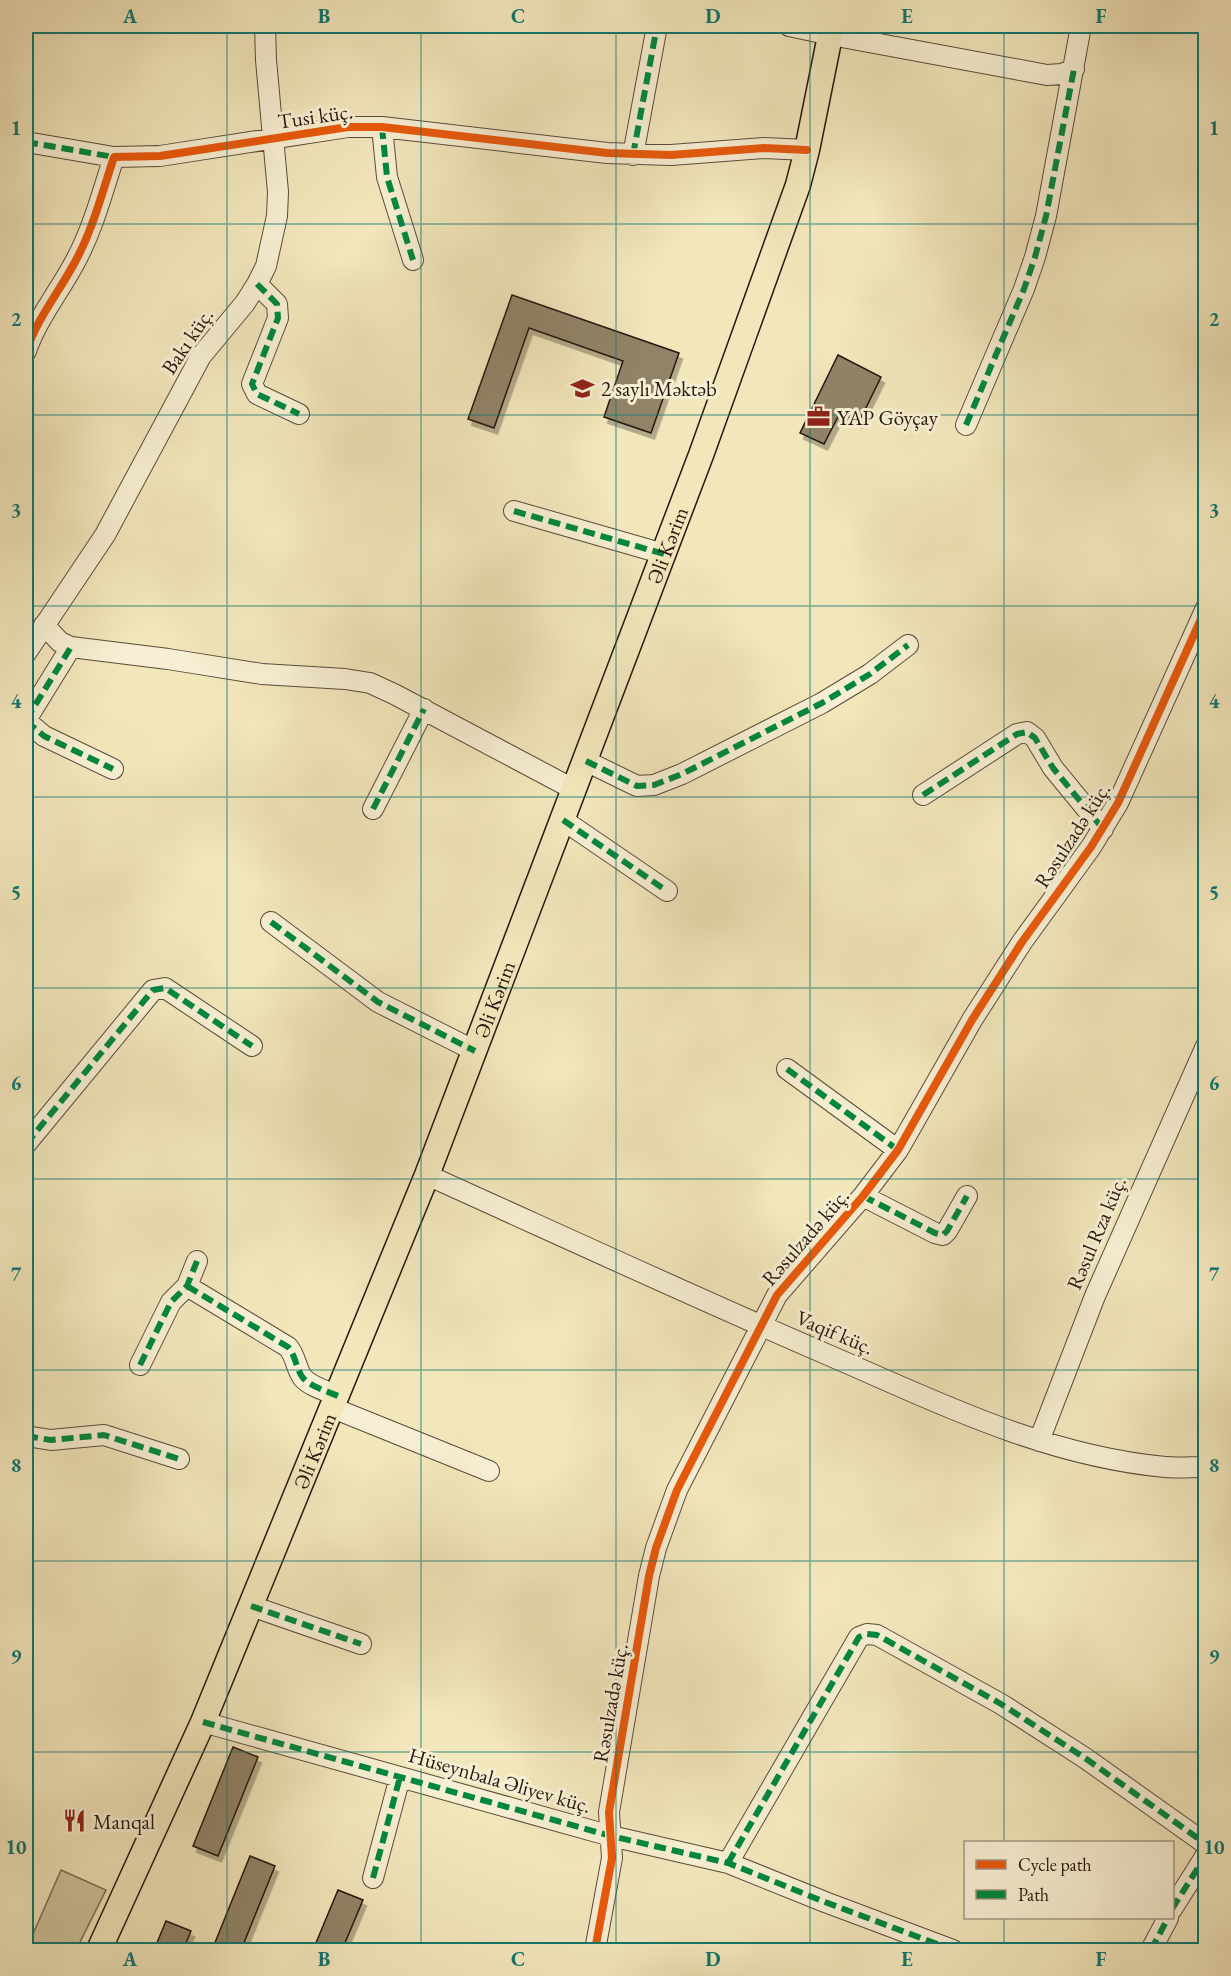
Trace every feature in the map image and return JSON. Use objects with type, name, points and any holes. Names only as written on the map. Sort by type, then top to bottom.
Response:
[{"type":"main road","name":"Əli Kərim","points":[[99,1950],[203,1722],[335,1402],[427,1175],[586,761],[722,399],[798,185],[832,30]]},
{"type":"street","name":"Bakı küç.","points":[[26,653],[105,535],[201,356],[245,303],[258,284],[266,266],[277,216],[278,178],[266,60],[265,26]]},
{"type":"street","points":[[633,154],[657,26]]},
{"type":"street","points":[[789,26],[832,30],[1047,75],[1062,74],[1074,69]]},
{"type":"street","points":[[966,425],[1024,289],[1035,257],[1046,216],[1081,26]]},
{"type":"street","name":"Tusi küç.","points":[[26,142],[114,158],[160,156],[274,140],[313,131],[348,127],[382,127],[607,153],[671,154],[764,148],[807,150]]},
{"type":"street","points":[[382,127],[387,177],[413,260]]},
{"type":"street","points":[[26,351],[31,335],[75,262],[90,232],[114,158]]},
{"type":"street","points":[[258,284],[277,304],[278,318],[252,384],[257,394],[299,414]]},
{"type":"street","points":[[514,510],[664,554]]},
{"type":"street","name":"Rəsulzadə küç.","points":[[596,1950],[612,1858],[609,1812],[649,1576],[656,1548],[677,1491],[777,1295],[863,1196],[898,1150],[972,1020],[1016,951],[1103,829],[1118,803],[1206,608]]},
{"type":"street","points":[[45,625],[60,642],[71,647],[262,674],[345,679],[370,683],[394,693],[574,790]]},
{"type":"street","points":[[586,761],[637,786],[654,785],[682,774],[822,703],[870,674],[908,645]]},
{"type":"street","points":[[71,647],[26,720],[45,736],[113,768]]},
{"type":"street","points":[[373,809],[424,709]]},
{"type":"street","points":[[923,795],[1017,734],[1028,732],[1035,738],[1053,768],[1103,829]]},
{"type":"street","points":[[563,820],[668,891]]},
{"type":"street","points":[[271,922],[378,1002],[475,1051]]},
{"type":"street","points":[[26,1144],[153,990],[165,988],[252,1046]]},
{"type":"street","name":"Rəsul Rza küç.","points":[[1039,1441],[1095,1296],[1206,1046]]},
{"type":"street","points":[[787,1069],[898,1150]]},
{"type":"street","name":"Vaqif küç.","points":[[427,1175],[761,1326],[982,1421],[1039,1441],[1105,1458],[1165,1467],[1206,1467]]},
{"type":"street","points":[[863,1196],[943,1235],[967,1196]]},
{"type":"street","points":[[140,1365],[171,1302],[187,1286],[197,1261]]},
{"type":"street","points":[[187,1286],[288,1347],[294,1354],[303,1377],[335,1402],[489,1471]]},
{"type":"street","points":[[26,1436],[51,1440],[104,1435],[179,1459]]},
{"type":"street","points":[[251,1606],[362,1644]]},
{"type":"street","points":[[728,1863],[859,1637],[867,1634],[877,1635],[1001,1704],[1085,1758],[1206,1844]]},
{"type":"street","name":"Hüseynbala Əliyev küç.","points":[[203,1722],[611,1836],[728,1863],[952,1950]]},
{"type":"street","points":[[373,1878],[399,1777]]},
{"type":"street","points":[[1174,1907],[1206,1855]]},
{"type":"street","points":[[1150,1950],[1167,1919]]},
{"type":"shaded area","points":[[61,1870],[106,1890],[76,1950],[26,1950]]},
{"type":"building","points":[[512,295],[679,353],[651,433],[604,417],[623,361],[529,328],[494,428],[468,419]]},
{"type":"building","points":[[838,355],[881,377],[859,422],[840,413],[824,444],[800,433]]},
{"type":"building","points":[[233,1747],[258,1757],[218,1856],[193,1846]]},
{"type":"building","points":[[250,1856],[275,1866],[241,1950],[212,1950]]},
{"type":"building","points":[[338,1890],[363,1900],[342,1950],[313,1950]]},
{"type":"building","points":[[166,1921],[191,1931],[183,1950],[154,1950]]},
{"type":"marked path","points":[[633,155],[657,26]]},
{"type":"marked path","points":[[966,425],[1024,289],[1035,257],[1046,216],[1074,69]]},
{"type":"marked path","points":[[382,127],[387,177],[413,260]]},
{"type":"marked path","points":[[26,142],[114,157]]},
{"type":"marked path","points":[[257,284],[277,304],[278,318],[252,384],[257,394],[299,414]]},
{"type":"marked path","points":[[514,511],[664,554]]},
{"type":"marked path","points":[[586,761],[637,786],[654,785],[682,774],[822,703],[870,674],[908,645]]},
{"type":"marked path","points":[[26,720],[71,647]]},
{"type":"marked path","points":[[373,809],[424,709]]},
{"type":"marked path","points":[[26,721],[44,736],[113,769]]},
{"type":"marked path","points":[[923,795],[1017,734],[1027,732],[1035,738],[1053,768],[1103,829]]},
{"type":"marked path","points":[[563,820],[667,891]]},
{"type":"marked path","points":[[271,922],[378,1002],[475,1051]]},
{"type":"marked path","points":[[26,1144],[153,990],[165,988],[252,1046]]},
{"type":"marked path","points":[[787,1069],[898,1150]]},
{"type":"marked path","points":[[863,1196],[943,1235],[967,1196]]},
{"type":"marked path","points":[[140,1365],[171,1302],[187,1286],[197,1261]]},
{"type":"marked path","points":[[187,1286],[288,1347],[306,1381],[338,1396]]},
{"type":"marked path","points":[[26,1436],[51,1440],[104,1435],[179,1459]]},
{"type":"marked path","points":[[251,1606],[361,1644]]},
{"type":"marked path","points":[[728,1863],[859,1637],[867,1634],[877,1635],[1001,1704],[1085,1758],[1206,1844]]},
{"type":"marked path","points":[[203,1722],[611,1836],[728,1863],[953,1950]]},
{"type":"marked path","points":[[373,1878],[400,1777]]},
{"type":"marked path","points":[[1174,1906],[1206,1855]]},
{"type":"marked path","points":[[1151,1950],[1167,1919]]},
{"type":"cycle path","points":[[26,351],[36,328],[69,273],[87,237],[114,157],[160,156],[348,127],[382,127],[607,153],[671,155],[764,148],[807,150]]},
{"type":"cycle path","points":[[595,1950],[612,1858],[609,1812],[649,1576],[656,1548],[677,1490],[777,1295],[863,1196],[898,1150],[972,1020],[1022,942],[1091,847],[1118,803],[1206,608]]},
{"type":"place","name":"2 saylı Məktəb","points":[[583,388]]},
{"type":"place","name":"YAP Göyçay","points":[[819,417]]},
{"type":"place","name":"Manqal","points":[[75,1821]]}]
